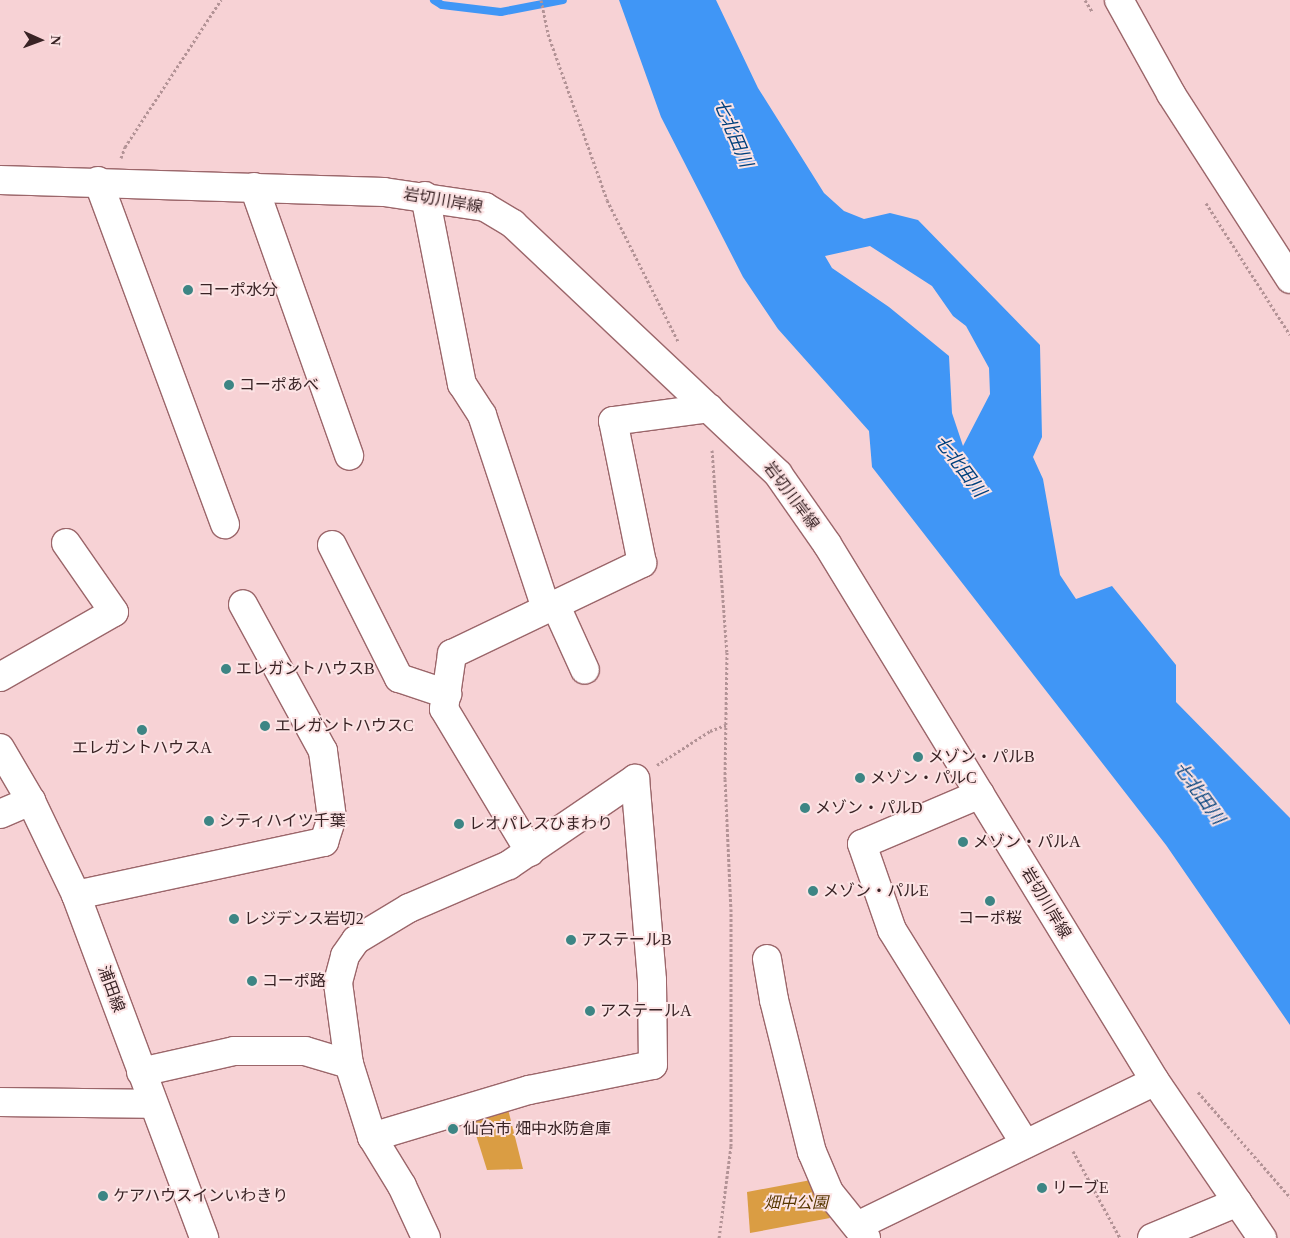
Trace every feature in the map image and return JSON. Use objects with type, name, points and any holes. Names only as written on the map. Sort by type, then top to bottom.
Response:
[{"type":"street","points":[[1119,0],[1171,94],[1290,279]]},
{"type":"street","name":"岩切川岸線","points":[[0,180],[254,187],[425,196],[485,207],[513,224],[778,474],[826,544],[1155,1081],[1262,1238]]},
{"type":"street","points":[[106,182],[225,524]]},
{"type":"street","points":[[254,187],[349,456]]},
{"type":"street","points":[[425,196],[462,384],[482,415],[551,607],[585,670]]},
{"type":"street","points":[[530,852],[444,709],[452,654],[642,563],[613,421],[709,408]]},
{"type":"street","points":[[0,677],[114,612],[66,543]]},
{"type":"street","points":[[332,545],[399,678],[447,694]]},
{"type":"street","points":[[76,894],[324,842],[332,818],[323,752],[243,604]]},
{"type":"street","name":"浦田線","points":[[0,748],[31,801],[76,894],[204,1238]]},
{"type":"street","points":[[372,1137],[529,1090],[652,1065],[652,980],[635,779],[509,865],[409,908],[356,940],[345,956],[338,983],[349,1064],[372,1137],[402,1186],[426,1238]]},
{"type":"street","points":[[980,794],[862,844],[892,930],[1025,1144]]},
{"type":"street","points":[[0,814],[31,801]]},
{"type":"street","points":[[767,959],[774,1000],[812,1152],[829,1192],[861,1232],[1025,1144],[1155,1081]]},
{"type":"street","points":[[141,1072],[234,1052],[305,1052],[349,1064]]},
{"type":"street","points":[[0,1102],[153,1104]]},
{"type":"street","points":[[1152,1238],[1238,1202]]},
{"type":"path","points":[[106,182],[124,147],[221,0]]},
{"type":"path","points":[[540,0],[548,34],[608,200],[682,350]]},
{"type":"path","points":[[709,408],[727,652],[725,779],[732,909],[731,1146],[719,1238]]},
{"type":"path","points":[[635,779],[710,731],[726,725]]},
{"type":"path","points":[[1197,1091],[1290,1197]]},
{"type":"path","points":[[1060,1127],[1120,1238]]},
{"type":"green space","points":[[508,1109],[523,1169],[487,1170],[471,1119]]},
{"type":"green space","name":"畑中公園","points":[[811,1180],[830,1218],[750,1233],[747,1192]]},
{"type":"water","name":"七北田川","points":[[619,0],[716,0],[758,88],[824,193],[844,211],[864,219],[890,213],[918,220],[1040,345],[1042,437],[1033,457],[1043,479],[1060,575],[1076,599],[1112,586],[1176,665],[1176,702],[1290,818],[1290,1025],[1166,845],[872,467],[869,431],[778,329],[743,277],[661,117]],"holes":[[[870,246],[932,286],[953,316],[966,326],[989,368],[990,394],[963,446],[952,413],[949,356],[889,307],[832,268],[825,256]]]},
{"type":"waterway","points":[[434,0],[442,5],[501,12],[563,0]]},
{"type":"place","name":"コーポ水分","points":[[188,290]]},
{"type":"place","name":"コーポあべ","points":[[229,385]]},
{"type":"place","name":"エレガントハウスB","points":[[226,669]]},
{"type":"place","name":"エレガントハウスC","points":[[265,726]]},
{"type":"place","name":"エレガントハウスA","points":[[142,730]]},
{"type":"place","name":"メゾン・パルB","points":[[918,757]]},
{"type":"place","name":"メゾン・パルC","points":[[860,778]]},
{"type":"place","name":"メゾン・パルD","points":[[805,808]]},
{"type":"place","name":"シティハイツ千葉","points":[[209,821]]},
{"type":"place","name":"レオパレスひまわり","points":[[459,824]]},
{"type":"place","name":"メゾン・パルA","points":[[963,842]]},
{"type":"place","name":"メゾン・パルE","points":[[813,891]]},
{"type":"place","name":"コーポ桜","points":[[990,901]]},
{"type":"place","name":"レジデンス岩切2","points":[[234,919]]},
{"type":"place","name":"アステールB","points":[[571,940]]},
{"type":"place","name":"コーポ路","points":[[252,981]]},
{"type":"place","name":"アステールA","points":[[590,1011]]},
{"type":"place","name":"仙台市 畑中水防倉庫","points":[[453,1129]]},
{"type":"place","name":"リーブE","points":[[1042,1188]]},
{"type":"place","name":"ケアハウスインいわきり","points":[[103,1196]]}]
